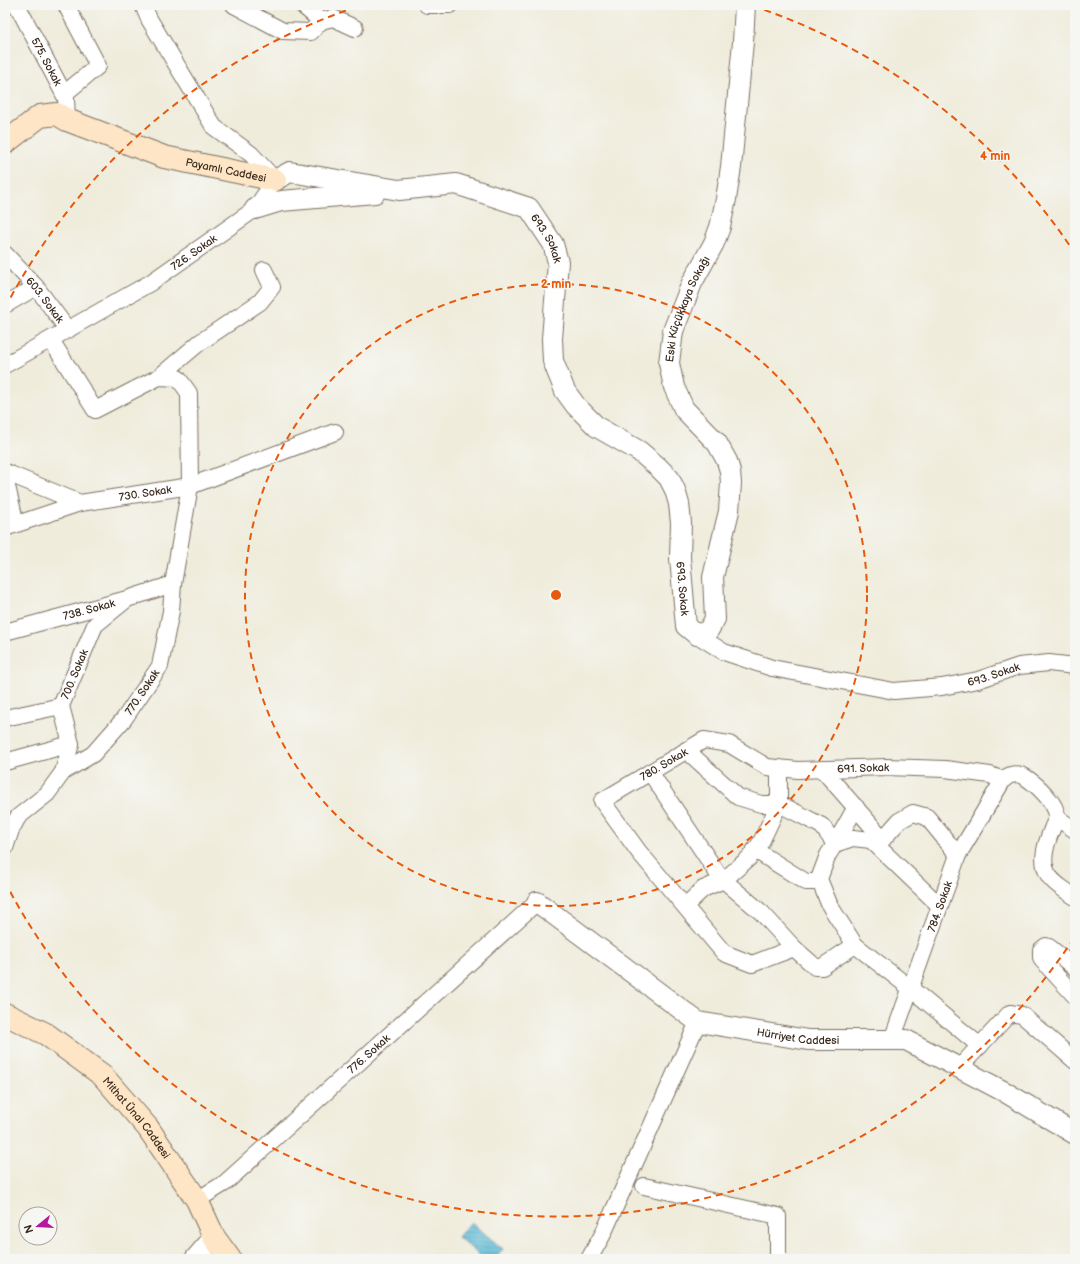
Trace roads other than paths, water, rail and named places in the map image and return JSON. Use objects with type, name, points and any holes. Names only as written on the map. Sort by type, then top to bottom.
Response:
[{"type":"main road","name":"Payamlı Caddesi","points":[[6,140],[40,116],[57,114],[67,120],[164,157],[275,180]]},
{"type":"main road","name":"Mithat Ünal Caddesi","points":[[5,1014],[46,1034],[102,1075],[148,1128],[197,1200],[214,1237],[230,1259]]},
{"type":"street","name":"575. Sokak","points":[[18,5],[66,98],[67,120]]},
{"type":"street","points":[[64,94],[98,66],[66,5]]},
{"type":"street","points":[[143,5],[149,19],[214,127],[250,154],[275,180],[255,209]]},
{"type":"street","points":[[234,5],[283,31],[311,32],[321,21],[333,18],[354,28]]},
{"type":"street","points":[[302,5],[321,21]]},
{"type":"street","points":[[428,5],[450,5]]},
{"type":"street","name":"Eski Küçükkaya Sokağı","points":[[697,635],[708,631],[715,618],[714,578],[729,511],[731,483],[730,471],[727,461],[717,443],[684,410],[678,399],[669,363],[670,346],[678,315],[692,282],[714,243],[720,227],[732,160],[745,5]]},
{"type":"street","name":"Payamlı Caddesi","points":[[275,180],[290,172],[399,190],[456,184],[529,208]]},
{"type":"street","name":"726. Sokak","points":[[5,365],[150,283],[255,209],[281,201],[351,196],[399,190]]},
{"type":"street","name":"693. Sokak","points":[[529,208],[553,244],[558,262],[552,339],[553,362],[565,391],[576,406],[597,427],[639,451],[658,467],[669,478],[675,490],[682,523],[680,558],[686,626],[697,635],[724,652],[772,668],[894,691],[942,687],[978,680],[1019,666],[1049,663],[1075,666]]},
{"type":"street","name":"603. Sokak","points":[[5,254],[36,287],[68,330]]},
{"type":"street","points":[[51,340],[95,410],[159,377],[199,343],[260,302],[272,287],[264,270]]},
{"type":"street","points":[[5,305],[36,287]]},
{"type":"street","points":[[159,377],[178,378],[189,393],[190,486],[335,432]]},
{"type":"street","points":[[5,472],[80,503]]},
{"type":"street","points":[[5,478],[10,526]]},
{"type":"street","name":"730. Sokak","points":[[10,526],[80,503],[190,486],[173,584]]},
{"type":"street","name":"738. Sokak","points":[[5,632],[127,599],[173,584]]},
{"type":"street","name":"770. Sokak","points":[[63,772],[93,754],[124,719],[160,666],[171,611],[173,584]]},
{"type":"street","name":"700. Sokak","points":[[71,744],[61,706],[95,625],[127,599]]},
{"type":"street","points":[[5,718],[61,706]]},
{"type":"street","name":"780. Sokak","points":[[685,906],[639,852],[602,801],[704,740],[729,744]]},
{"type":"street","points":[[5,848],[11,830],[12,818],[47,794],[63,772],[71,744]]},
{"type":"street","points":[[5,762],[71,744]]},
{"type":"street","name":"691. Sokak","points":[[729,744],[768,767],[798,770],[886,767],[945,769],[990,775],[1003,780]]},
{"type":"street","points":[[686,750],[738,797],[761,804],[779,804],[822,826],[835,844]]},
{"type":"street","points":[[779,768],[779,804],[761,842],[749,858],[724,880],[703,889],[685,906],[724,953],[752,964],[794,948]]},
{"type":"street","points":[[822,769],[856,807],[877,839],[940,906]]},
{"type":"street","points":[[650,772],[720,877],[762,913],[794,948],[815,967],[822,967],[854,945]]},
{"type":"street","points":[[1003,780],[1012,774],[1023,776],[1049,799],[1057,818],[1075,830]]},
{"type":"street","name":"784. Sokak","points":[[892,1040],[958,855],[1003,780]]},
{"type":"street","points":[[755,850],[806,882],[818,882],[828,855],[856,807]]},
{"type":"street","points":[[835,844],[853,838],[877,839],[899,821],[914,813],[926,817],[958,855]]},
{"type":"street","points":[[1057,818],[1046,842],[1044,863],[1046,871],[1053,881],[1075,897]]},
{"type":"street","points":[[819,879],[830,906],[854,945],[910,988],[980,1046]]},
{"type":"street","name":"Hürriyet Caddesi","points":[[537,902],[698,1022],[808,1040],[906,1040],[1005,1092],[1075,1134]]},
{"type":"street","name":"776. Sokak","points":[[197,1200],[225,1183],[537,902]]},
{"type":"street","points":[[1075,968],[1049,947],[1046,946],[1041,950],[1042,960],[1075,996]]},
{"type":"street","points":[[959,1068],[1010,1013],[1022,1015],[1075,1062]]},
{"type":"street","points":[[589,1259],[603,1234],[698,1022]]},
{"type":"street","points":[[644,1186],[778,1216],[778,1259]]},
{"type":"street","points":[[195,1259],[214,1237]]},
{"type":"water","points":[[471,1222],[503,1249],[495,1259],[484,1259],[458,1237]]}]
